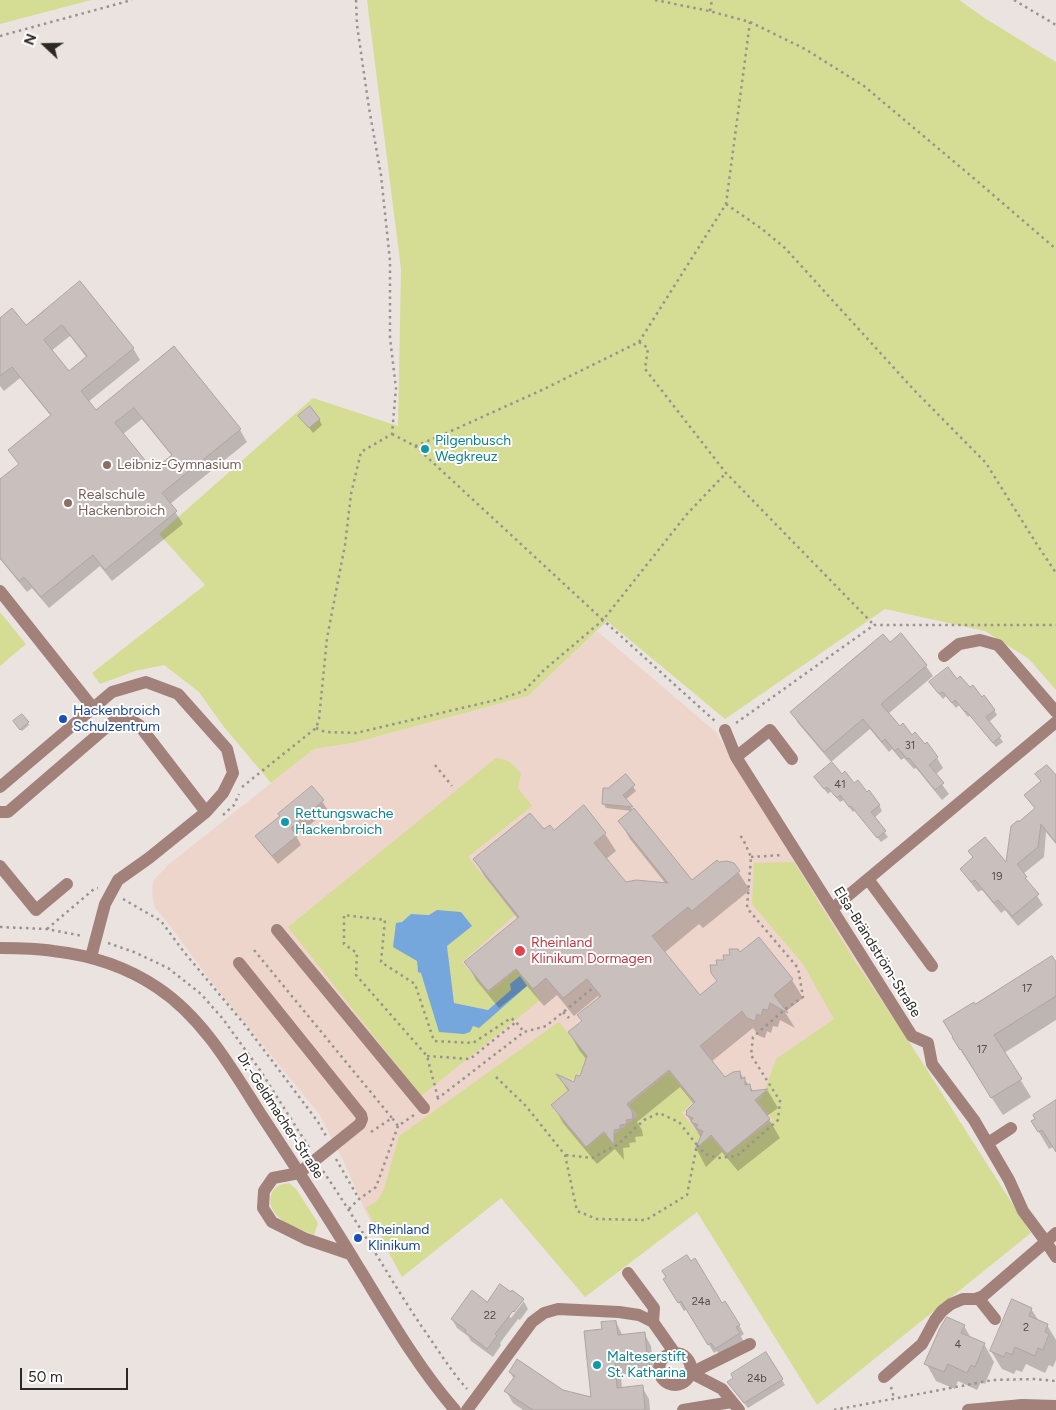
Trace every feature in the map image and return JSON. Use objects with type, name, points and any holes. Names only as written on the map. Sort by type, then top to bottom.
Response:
[{"type":"street","points":[[0,591],[93,708]]},
{"type":"street","points":[[944,656],[959,644],[980,640],[998,645],[1056,712]]},
{"type":"street","points":[[0,786],[112,692],[146,682],[178,694],[227,749],[233,772],[222,793],[206,812],[149,858],[118,880],[105,904],[91,957]]},
{"type":"street","points":[[0,812],[8,812],[116,719],[129,719],[139,725],[206,812]]},
{"type":"street","points":[[832,909],[1056,722]]},
{"type":"street","name":"Elsa-Brändström-Straße","points":[[725,730],[736,757],[912,1036],[928,1043],[932,1064],[974,1120],[1010,1180],[1023,1211],[1051,1238],[1056,1257]]},
{"type":"street","points":[[736,757],[770,730],[792,759]]},
{"type":"street","points":[[0,866],[36,910],[67,884]]},
{"type":"street","points":[[868,878],[932,966]]},
{"type":"street","points":[[277,930],[424,1108]]},
{"type":"street","name":"Dr.-Geldmacher-Straße","points":[[0,948],[52,950],[91,957],[129,972],[159,989],[186,1010],[211,1040],[235,1075],[408,1347],[432,1382],[455,1410]]},
{"type":"street","points":[[240,963],[361,1115],[362,1119],[360,1124],[299,1173],[273,1178],[264,1192],[263,1208],[272,1222],[306,1239],[350,1254]]},
{"type":"street","points":[[988,1143],[1011,1128]]},
{"type":"street","points":[[884,1376],[922,1344],[942,1311],[951,1304],[963,1299],[979,1299],[1051,1238]]},
{"type":"street","points":[[628,1273],[654,1308],[653,1322]]},
{"type":"street","points":[[979,1299],[995,1319]]},
{"type":"street","points":[[467,1410],[532,1322],[544,1313],[558,1309],[619,1312],[639,1315],[653,1322],[674,1352],[684,1355],[688,1359],[691,1363],[691,1373]]},
{"type":"street","points":[[674,1352],[665,1356],[659,1364],[659,1374],[666,1382],[676,1385],[685,1382],[691,1373],[750,1344]]},
{"type":"street","points":[[691,1373],[722,1389],[735,1406]]},
{"type":"street","points":[[968,1410],[1022,1405],[1056,1406]]},
{"type":"street","points":[[683,1410],[735,1406]]},
{"type":"path","points":[[0,36],[132,0]]},
{"type":"path","points":[[356,0],[357,25],[381,175],[390,260],[390,338],[396,388],[392,434]]},
{"type":"path","points":[[655,0],[710,11],[750,22],[805,49],[864,86],[1056,249]]},
{"type":"path","points":[[710,11],[712,0]]},
{"type":"path","points":[[1014,0],[1056,25]]},
{"type":"path","points":[[415,446],[542,390],[639,342],[726,204],[750,22]]},
{"type":"path","points":[[726,204],[785,248],[914,390],[986,463],[1056,573]]},
{"type":"path","points":[[639,342],[648,348],[645,370],[726,473],[874,625]]},
{"type":"path","points":[[392,434],[415,446],[725,730],[874,625],[1056,625]]},
{"type":"path","points":[[222,793],[241,788],[316,728],[319,719],[327,638],[345,545],[351,494],[361,452],[392,434]]},
{"type":"path","points":[[316,728],[325,732],[356,733],[496,700],[524,691],[544,670],[603,620],[687,514],[726,473]]},
{"type":"path","points":[[435,765],[452,786]]},
{"type":"path","points":[[565,1155],[592,1158],[618,1145],[644,1120],[659,1113],[679,1122],[705,1154],[718,1158],[737,1156],[778,1120],[780,1101],[750,1055],[753,1037],[784,1010],[803,997],[798,968],[747,908],[751,857],[743,839],[738,833]]},
{"type":"path","points":[[751,857],[797,854]]},
{"type":"path","points":[[47,929],[94,889],[99,888],[111,891],[161,922],[245,1025],[318,1122],[359,1199]]},
{"type":"path","points":[[438,1098],[427,1056],[356,975],[357,953],[344,944],[344,914],[385,920],[381,962],[415,984],[434,1041],[473,1043],[511,1018],[524,1032]]},
{"type":"path","points":[[0,927],[47,929],[96,939],[134,952],[168,968],[201,994],[223,1018],[260,1070],[349,1209],[396,1287],[451,1370],[474,1398]]},
{"type":"path","points":[[254,950],[398,1126]]},
{"type":"path","points":[[349,1209],[376,1187],[398,1126],[524,1032],[546,1026],[594,987]]},
{"type":"path","points":[[563,1012],[569,1018]]},
{"type":"path","points":[[427,1056],[470,1059],[516,1022]]},
{"type":"path","points":[[496,1077],[526,1106],[565,1155],[578,1211],[597,1219],[646,1220],[687,1196],[697,1145]]},
{"type":"path","points":[[369,1134],[392,1118]]},
{"type":"path","points":[[834,1410],[993,1380],[1034,1379],[1056,1381]]},
{"type":"shaded area","name":"Rheinland Klinikum Dormagen","points":[[597,631],[717,733],[786,848],[908,1040],[585,1297],[501,1198],[402,1277],[366,1213],[343,1160],[319,1114],[209,979],[155,908],[152,894],[153,881],[168,865],[314,749],[353,743],[528,696]]},
{"type":"green space","points":[[0,0],[91,0],[0,24]]},
{"type":"green space","points":[[367,0],[959,0],[1056,62],[1056,690],[1029,659],[985,631],[885,609],[725,719],[607,621],[528,696],[353,743],[314,749],[271,783],[224,727],[199,692],[164,665],[135,671],[100,684],[92,673],[205,585],[159,534],[313,398],[398,426],[401,269]]},
{"type":"green space","points":[[0,612],[26,644],[0,666]]},
{"type":"green space","points":[[496,758],[511,763],[521,774],[518,788],[532,806],[468,857],[515,915],[462,962],[488,993],[517,970],[540,1000],[421,1096],[288,927]],"holes":[[[411,914],[429,915],[471,926],[447,946],[454,1003],[488,1010],[511,990],[471,1028],[418,972],[417,961],[396,923],[402,922]]]},
{"type":"green space","points":[[794,862],[854,960],[908,1040],[1031,1233],[817,1405],[697,1212],[585,1297],[501,1198],[402,1277],[366,1208],[378,1200],[384,1189],[399,1136],[559,1022],[592,1063],[565,1086],[568,1090],[550,1105],[585,1148],[604,1134],[609,1139],[638,1116],[629,1105],[669,1072],[693,1102],[682,1113],[705,1142],[711,1137],[726,1155],[773,1120],[757,1101],[763,1095],[776,1059],[834,1019],[803,964],[752,904],[754,863]]},
{"type":"green space","points":[[289,1183],[296,1189],[318,1223],[314,1235],[292,1226],[273,1210],[270,1203],[272,1192],[278,1186]]},
{"type":"water","points":[[437,910],[461,912],[472,926],[447,946],[454,1003],[488,1010],[511,990],[510,984],[520,976],[527,986],[479,1028],[473,1026],[470,1032],[464,1034],[439,1032],[421,973],[418,972],[417,961],[393,947],[396,923],[402,922],[411,914],[429,915]]},
{"type":"building","points":[[80,281],[134,348],[81,391],[96,410],[174,346],[241,429],[162,493],[177,511],[105,570],[93,555],[41,597],[24,577],[19,581],[0,558],[0,479],[19,464],[8,450],[51,415],[12,367],[0,376],[0,318],[12,308],[26,325]],"holes":[[[62,325],[87,356],[69,371],[44,340]],[[134,408],[172,455],[153,470],[115,423]]]},
{"type":"building","points":[[310,406],[320,419],[309,428],[298,416]]},
{"type":"building","points":[[901,633],[927,665],[881,704],[900,726],[903,723],[912,735],[915,732],[925,744],[927,742],[938,757],[929,765],[944,783],[935,790],[909,758],[907,759],[898,748],[895,751],[885,739],[882,742],[863,719],[824,752],[790,712],[883,634],[890,642]]},
{"type":"building","points":[[948,667],[957,679],[960,676],[970,687],[973,685],[982,697],[984,695],[995,710],[986,717],[1001,736],[993,743],[955,700],[952,703],[943,692],[939,694],[929,682]]},
{"type":"building","points":[[22,714],[29,722],[20,730],[13,721]]},
{"type":"building","points":[[832,762],[842,774],[845,771],[854,783],[858,780],[867,792],[869,790],[880,805],[871,812],[886,831],[877,838],[840,795],[837,798],[827,787],[824,789],[814,777]]},
{"type":"building","points":[[1047,765],[1056,775],[1056,843],[1041,824],[1038,847],[1017,864],[1027,877],[1025,878],[1039,894],[1012,916],[998,900],[994,903],[975,880],[971,882],[960,869],[973,857],[968,851],[985,837],[1006,862],[1011,826],[1035,808],[1024,795],[1041,781],[1035,774]]},
{"type":"building","points":[[626,774],[635,785],[623,795],[633,807],[602,804],[603,788],[608,788]]},
{"type":"building","name":"Rettungswache Hackenbroich","points":[[312,786],[324,800],[291,828],[297,836],[272,856],[255,836]]},
{"type":"building","points":[[584,805],[606,833],[594,843],[626,882],[636,880],[668,883],[618,821],[634,808],[692,880],[717,860],[719,862],[727,861],[734,863],[740,871],[692,911],[688,907],[652,936],[700,995],[717,981],[711,973],[710,965],[717,965],[716,960],[724,960],[723,955],[730,955],[729,949],[738,949],[740,952],[759,937],[793,979],[774,995],[788,1013],[770,1003],[768,1010],[763,1009],[761,1016],[757,1014],[755,1021],[747,1018],[742,1011],[700,1046],[725,1077],[733,1072],[740,1071],[741,1079],[745,1077],[745,1085],[750,1084],[751,1091],[768,1089],[755,1100],[770,1119],[727,1154],[711,1135],[695,1150],[703,1131],[696,1128],[698,1125],[691,1122],[693,1118],[686,1115],[686,1111],[695,1102],[669,1070],[627,1104],[632,1111],[633,1119],[626,1120],[627,1124],[620,1125],[620,1129],[614,1130],[614,1145],[604,1132],[586,1147],[551,1105],[569,1090],[556,1074],[574,1082],[576,1075],[580,1076],[587,1056],[568,1032],[582,1021],[577,1015],[601,996],[587,979],[563,998],[546,978],[533,989],[516,969],[488,991],[464,962],[519,917],[473,859],[530,813],[544,829],[550,825],[554,830]]},
{"type":"building","points":[[1052,956],[1056,962],[1056,996],[994,1035],[1022,1079],[991,1098],[943,1021],[974,1002],[975,1004]]},
{"type":"building","points":[[1056,1100],[1056,1152],[1042,1130],[1038,1132],[1031,1121],[1035,1119],[1033,1115]]},
{"type":"building","points":[[687,1255],[691,1261],[695,1258],[722,1303],[725,1301],[740,1325],[736,1327],[740,1333],[715,1349],[711,1343],[708,1345],[681,1301],[678,1303],[663,1279],[666,1277],[662,1271]]},
{"type":"building","points":[[500,1284],[524,1299],[495,1334],[497,1336],[487,1349],[451,1319],[472,1290],[487,1302]]},
{"type":"building","points":[[1012,1299],[1032,1308],[1029,1316],[1048,1324],[1045,1332],[1049,1334],[1043,1350],[1038,1348],[1035,1356],[1015,1347],[1012,1355],[1006,1352],[1004,1357],[990,1351]]},
{"type":"building","points":[[947,1317],[965,1325],[961,1333],[985,1343],[975,1367],[971,1365],[967,1373],[948,1364],[944,1372],[924,1364]]},
{"type":"building","name":"Malteserstift St. Katharina","points":[[616,1321],[618,1335],[645,1332],[647,1355],[620,1358],[620,1363],[615,1363],[617,1388],[643,1385],[645,1410],[533,1410],[504,1391],[515,1376],[509,1372],[517,1359],[563,1390],[591,1397],[584,1331],[602,1329],[601,1322]]},
{"type":"building","points":[[766,1352],[783,1379],[744,1403],[727,1382],[733,1378],[731,1374]]},
{"type":"place","name":"Pilgenbusch Wegkreuz","points":[[425,449]]},
{"type":"place","name":"Leibniz-Gymnasium","points":[[107,465]]},
{"type":"place","name":"Realschule Hackenbroich","points":[[68,503]]},
{"type":"place","name":"Hackenbroich Schulzentrum","points":[[63,719]]},
{"type":"place","name":"Rettungswache Hackenbroich","points":[[285,822]]},
{"type":"place","name":"Rheinland Klinikum Dormagen","points":[[520,951]]},
{"type":"place","name":"Rheinland Klinikum","points":[[358,1238]]},
{"type":"place","name":"Malteserstift St. Katharina","points":[[597,1365]]}]
